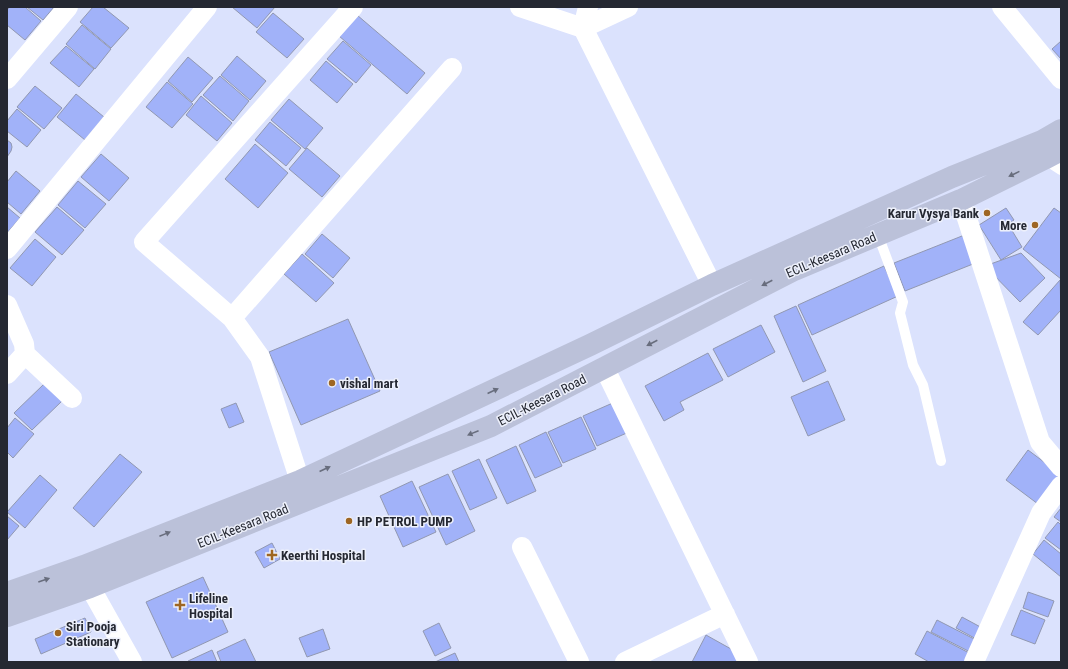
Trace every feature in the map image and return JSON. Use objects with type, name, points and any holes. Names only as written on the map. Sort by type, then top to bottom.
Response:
[{"type":"main road","name":"ECIL-Keesara Road","points":[[7,616],[90,587],[491,426],[794,270],[824,246],[952,177],[1042,141],[1061,130]]},
{"type":"main road","name":"ECIL-Keesara Road","points":[[7,593],[84,566],[300,481],[590,345],[712,285],[824,246],[878,235],[1055,160]]},
{"type":"street","points":[[7,79],[68,7]]},
{"type":"street","points":[[7,249],[207,7]]},
{"type":"street","points":[[300,481],[260,357],[232,318],[144,242],[353,7]]},
{"type":"street","points":[[520,7],[583,28],[628,7]]},
{"type":"street","points":[[588,7],[583,28],[712,285]]},
{"type":"street","points":[[1002,7],[1061,79]]},
{"type":"street","points":[[232,318],[452,68]]},
{"type":"street","points":[[961,200],[1040,442],[1061,467]]},
{"type":"street","points":[[7,306],[24,344],[25,354],[72,398]]},
{"type":"street","points":[[7,374],[25,354]]},
{"type":"street","points":[[604,367],[748,662]]},
{"type":"street","points":[[974,662],[1041,513],[1061,486]]},
{"type":"street","points":[[522,547],[579,662]]},
{"type":"street","points":[[90,587],[132,662]]},
{"type":"street","points":[[626,662],[725,614]]},
{"type":"lane","points":[[878,235],[903,302],[900,313],[913,365],[923,385],[941,461]]},
{"type":"building","points":[[10,7],[25,7],[41,21],[25,40],[7,25],[7,10]]},
{"type":"building","points":[[27,7],[54,7],[43,20]]},
{"type":"building","points":[[93,7],[103,7],[129,28],[111,48],[80,22]]},
{"type":"building","points":[[232,7],[275,7],[257,28]]},
{"type":"building","points":[[273,13],[304,39],[287,58],[256,32]]},
{"type":"building","points":[[357,15],[425,73],[407,94],[339,36]]},
{"type":"building","points":[[82,25],[111,49],[95,69],[66,44]]},
{"type":"building","points":[[343,41],[371,65],[356,83],[327,59]]},
{"type":"building","points":[[1061,41],[1061,59],[1052,49]]},
{"type":"building","points":[[66,46],[94,69],[79,87],[50,63]]},
{"type":"building","points":[[237,56],[266,81],[250,100],[221,75]]},
{"type":"building","points":[[188,57],[213,78],[192,102],[168,81]]},
{"type":"building","points":[[326,61],[353,84],[337,103],[310,80]]},
{"type":"building","points":[[220,76],[249,101],[233,121],[203,95]]},
{"type":"building","points":[[167,82],[193,104],[172,128],[146,107]]},
{"type":"building","points":[[35,86],[62,108],[44,129],[17,107]]},
{"type":"building","points":[[76,94],[104,117],[85,140],[57,117]]},
{"type":"building","points":[[201,96],[232,123],[217,141],[186,115]]},
{"type":"building","points":[[289,99],[323,128],[305,149],[271,120]]},
{"type":"building","points":[[17,109],[41,130],[27,147],[7,131],[7,121]]},
{"type":"building","points":[[270,122],[301,148],[286,166],[255,140]]},
{"type":"building","points":[[7,140],[11,143],[12,147],[7,157]]},
{"type":"building","points":[[255,144],[288,173],[258,208],[225,179]]},
{"type":"building","points":[[307,148],[340,176],[322,197],[289,169]]},
{"type":"building","points":[[101,154],[129,178],[109,201],[81,177]]},
{"type":"building","points":[[16,171],[40,191],[21,214],[7,202],[7,182]]},
{"type":"building","points":[[78,181],[106,204],[85,228],[58,205]]},
{"type":"building","points":[[7,207],[20,218],[7,233]]},
{"type":"building","points":[[57,207],[84,230],[62,255],[35,232]]},
{"type":"building","points":[[1006,208],[1014,220],[1008,224],[1022,247],[1001,260],[979,225]]},
{"type":"building","points":[[1054,208],[1061,213],[1061,279],[1023,249]]},
{"type":"building","points":[[322,234],[350,258],[333,278],[305,254]]},
{"type":"building","points":[[967,234],[978,262],[905,291],[894,263]]},
{"type":"building","points":[[35,239],[56,257],[32,286],[10,268]]},
{"type":"building","points":[[1021,253],[1045,278],[1020,302],[985,266]]},
{"type":"building","points":[[302,254],[334,283],[316,302],[284,274]]},
{"type":"building","points":[[884,266],[898,296],[812,335],[798,305]]},
{"type":"building","points":[[1060,280],[1061,310],[1038,335],[1023,322]]},
{"type":"building","points":[[796,306],[826,371],[803,382],[774,316]]},
{"type":"building","points":[[348,319],[380,391],[301,425],[269,352]]},
{"type":"building","points":[[761,325],[775,352],[728,377],[713,349]]},
{"type":"building","points":[[708,353],[723,380],[680,402],[684,410],[664,421],[645,386]]},
{"type":"building","points":[[828,381],[845,420],[808,436],[791,397]]},
{"type":"building","points":[[44,384],[62,401],[32,430],[14,413]]},
{"type":"building","points":[[615,402],[629,432],[597,446],[583,416]]},
{"type":"building","points":[[236,403],[244,422],[229,428],[221,409]]},
{"type":"building","points":[[581,417],[596,449],[563,463],[548,432]]},
{"type":"building","points":[[15,418],[34,434],[13,458],[7,452],[7,428]]},
{"type":"building","points":[[546,432],[562,466],[535,478],[519,445]]},
{"type":"building","points":[[516,446],[536,491],[507,504],[486,460]]},
{"type":"building","points":[[1028,450],[1060,474],[1038,504],[1006,480]]},
{"type":"building","points":[[120,454],[142,472],[94,527],[73,508]]},
{"type":"building","points":[[479,459],[497,498],[470,510],[452,471]]},
{"type":"building","points":[[448,474],[475,531],[446,545],[419,487]]},
{"type":"building","points":[[40,475],[57,490],[25,528],[7,512]]},
{"type":"building","points":[[412,481],[436,532],[403,547],[380,496]]},
{"type":"building","points":[[1061,508],[1061,522],[1054,517]]},
{"type":"building","points":[[7,516],[19,526],[7,540]]},
{"type":"building","points":[[1058,522],[1061,525],[1061,550],[1045,538]]},
{"type":"building","points":[[1044,540],[1061,554],[1061,577],[1033,554]]},
{"type":"building","points":[[272,543],[280,559],[264,568],[255,552]]},
{"type":"building","points":[[203,577],[228,632],[172,658],[146,602]]},
{"type":"building","points":[[1028,592],[1054,601],[1048,617],[1023,608]]},
{"type":"building","points":[[1021,610],[1045,620],[1035,644],[1011,635]]},
{"type":"building","points":[[962,617],[986,630],[980,641],[956,628]]},
{"type":"building","points":[[85,618],[91,632],[41,654],[35,639]]},
{"type":"building","points":[[937,620],[980,642],[974,654],[931,632]]},
{"type":"building","points":[[439,623],[451,648],[435,656],[423,631]]},
{"type":"building","points":[[323,629],[330,649],[307,657],[299,638]]},
{"type":"building","points":[[927,631],[973,655],[969,662],[929,662],[915,654]]},
{"type":"building","points":[[706,635],[740,654],[736,662],[692,662]]},
{"type":"building","points":[[245,639],[256,662],[221,662],[217,652]]},
{"type":"building","points":[[212,650],[217,662],[188,662],[188,661]]},
{"type":"building","points":[[455,653],[459,662],[435,662]]},
{"type":"place","name":"Karur Vysya Bank","points":[[987,213]]},
{"type":"place","name":"More","points":[[1035,225]]},
{"type":"place","name":"vishal mart","points":[[332,383]]},
{"type":"place","name":"HP PETROL PUMP","points":[[349,521]]},
{"type":"place","name":"Keerthi Hospital","points":[[272,555]]},
{"type":"place","name":"Lifeline Hospital","points":[[180,605]]},
{"type":"place","name":"Siri Pooja Stationary","points":[[58,633]]}]
